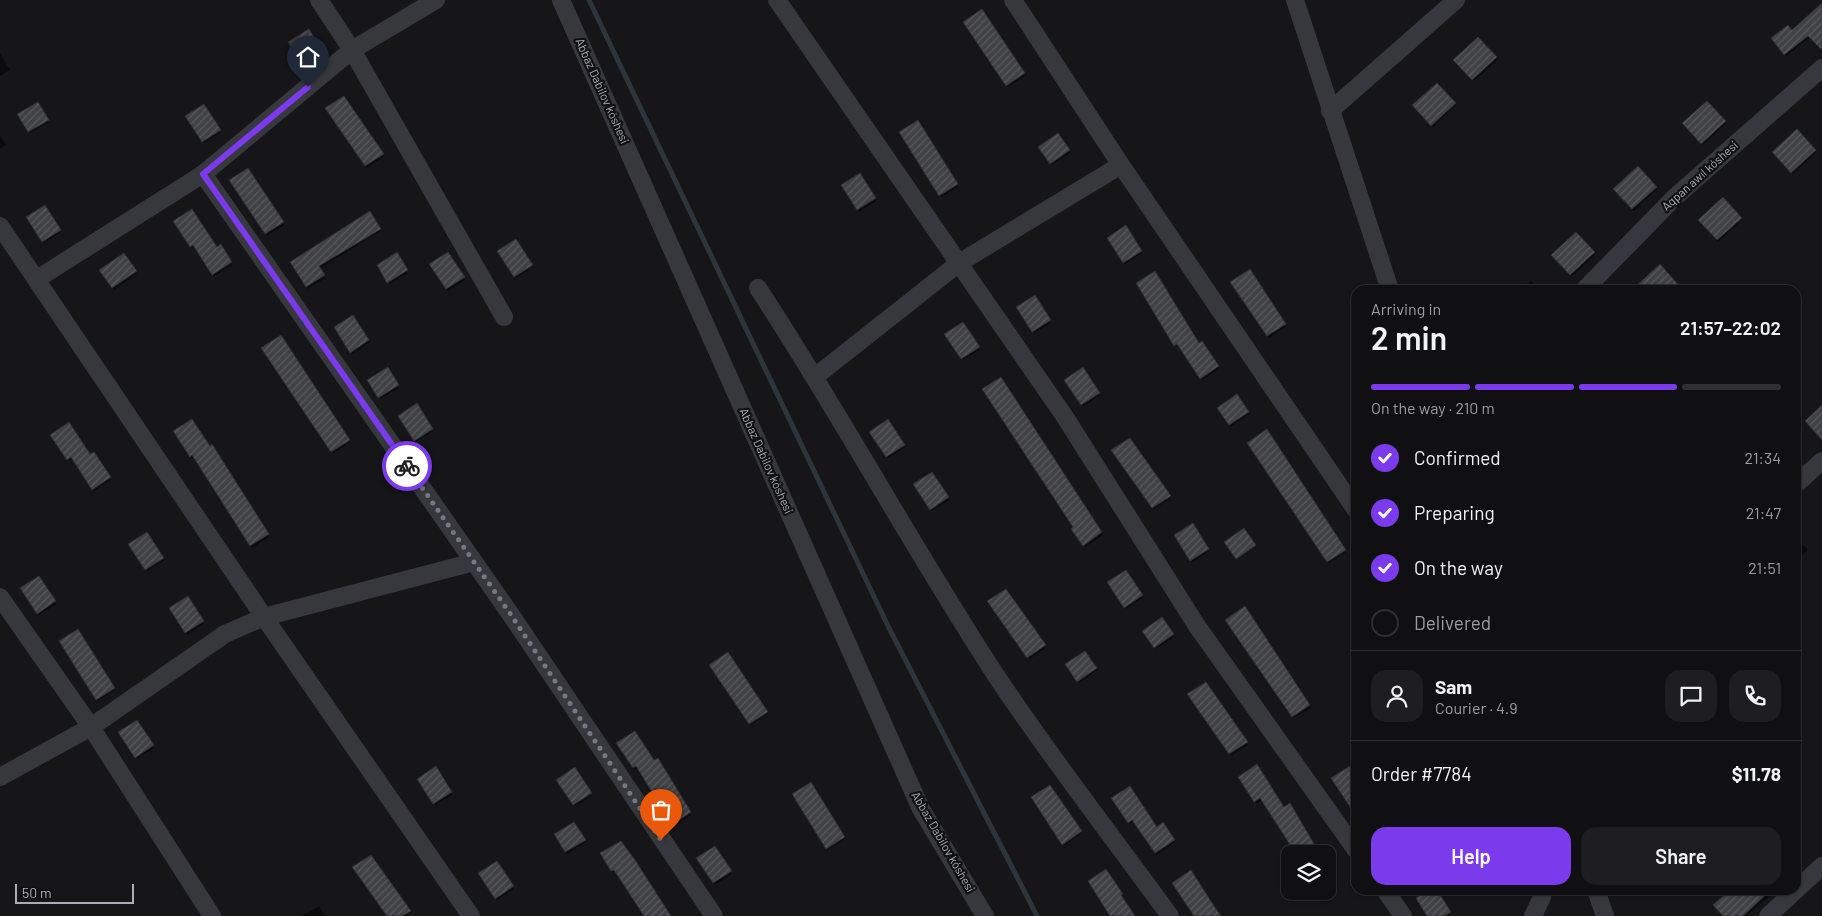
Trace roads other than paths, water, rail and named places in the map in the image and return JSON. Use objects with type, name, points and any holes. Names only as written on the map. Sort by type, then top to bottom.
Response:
[{"type":"street","points":[[319,0],[352,50],[504,318]]},
{"type":"street","points":[[37,279],[203,174],[352,50],[436,0]]},
{"type":"street","name":"Abbaz Dabilov kóshesi","points":[[561,0],[921,809],[985,916]]},
{"type":"street","points":[[777,0],[1065,417],[1197,626],[1351,843]]},
{"type":"street","points":[[1013,0],[1121,165],[1351,503]]},
{"type":"street","points":[[1296,0],[1330,111],[1388,285]]},
{"type":"street","points":[[1330,111],[1456,0]]},
{"type":"street","name":"Aqpan awıl kóshesi","points":[[1589,285],[1675,197],[1822,68]]},
{"type":"street","points":[[816,376],[959,263],[1121,165]]},
{"type":"street","points":[[203,174],[474,562],[714,916]]},
{"type":"street","points":[[0,226],[264,617],[471,916]]},
{"type":"street","points":[[758,288],[816,376],[996,674],[1170,916]]},
{"type":"street","points":[[1801,480],[1822,461]]},
{"type":"street","points":[[0,777],[91,727],[225,634],[264,617],[474,562]]},
{"type":"street","points":[[0,597],[91,727],[212,916]]},
{"type":"street","points":[[1801,885],[1822,866]]},
{"type":"street","points":[[1388,895],[1403,916]]},
{"type":"street","points":[[1533,916],[1541,895]]},
{"type":"street","points":[[1598,895],[1605,916]]},
{"type":"street","points":[[1768,916],[1791,895]]},
{"type":"waterway","points":[[589,0],[889,628],[1037,916]]}]
